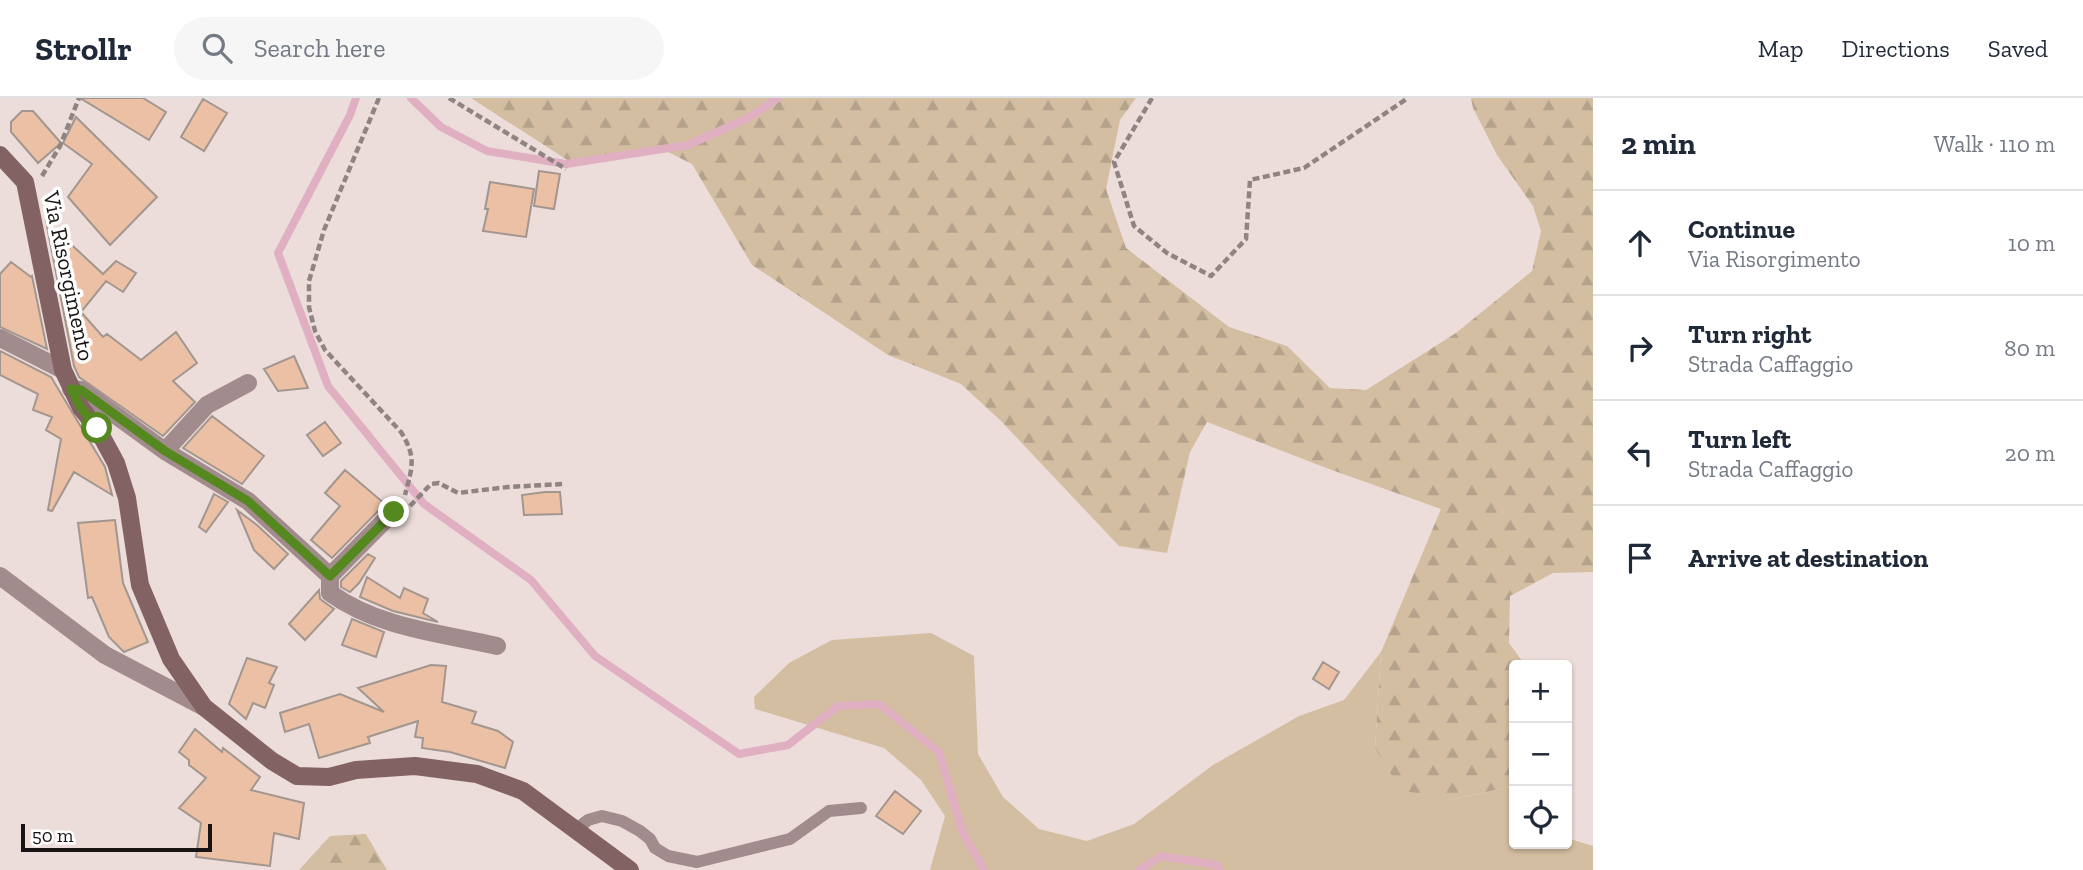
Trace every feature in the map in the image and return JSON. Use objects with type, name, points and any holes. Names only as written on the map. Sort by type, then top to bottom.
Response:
[{"type":"main road","name":"Via Risorgimento","points":[[0,155],[24,182],[63,370],[81,408],[97,428],[116,463],[127,498],[140,584],[171,659],[204,707],[272,761],[297,776],[329,777],[356,770],[415,766],[477,774],[523,791],[630,870]]},
{"type":"street","points":[[0,338],[63,370]]},
{"type":"street","points":[[165,451],[207,405],[248,383]]},
{"type":"street","points":[[71,389],[81,390],[165,451],[248,501],[330,576]]},
{"type":"street","points":[[402,506],[330,576],[330,593],[358,611],[417,630],[497,646]]},
{"type":"street","points":[[0,576],[105,655],[204,707]]},
{"type":"lane","points":[[576,829],[587,820],[602,816],[622,821],[640,831],[650,839],[655,848],[668,856],[697,862],[790,839],[829,811],[861,808]]},
{"type":"path","name":"Via Risorgimento","points":[[24,182],[34,182],[45,174],[60,146],[79,98]]},
{"type":"path","points":[[379,98],[324,230],[309,281],[309,307],[315,331],[326,350],[401,432],[411,448],[413,464],[402,506]]},
{"type":"path","points":[[449,98],[566,169]]},
{"type":"path","points":[[1152,98],[1114,162],[1134,226],[1167,254],[1211,276],[1246,239],[1250,180],[1304,169],[1408,98]]},
{"type":"path","points":[[402,506],[430,484],[439,483],[458,493],[562,484]]},
{"type":"green space","points":[[471,98],[1136,98],[1120,120],[1106,189],[1126,248],[1229,327],[1287,346],[1330,388],[1366,390],[1456,333],[1532,271],[1541,231],[1533,206],[1497,155],[1473,108],[1471,98],[1593,98],[1593,572],[1553,573],[1510,596],[1509,643],[1521,660],[1509,660],[1509,787],[1448,800],[1401,790],[1375,748],[1381,652],[1441,509],[1207,422],[1190,452],[1167,553],[1119,546],[1001,421],[961,384],[888,355],[752,265],[692,164],[664,150],[575,165]]},
{"type":"green space","points":[[931,633],[974,656],[978,754],[1003,797],[1039,829],[1087,841],[1134,824],[1213,765],[1299,716],[1344,700],[1381,652],[1375,748],[1448,800],[1509,787],[1509,849],[1572,849],[1572,840],[1593,846],[1593,870],[930,870],[945,816],[921,780],[884,748],[755,709],[754,697],[789,663],[832,640]]},
{"type":"green space","points":[[366,834],[387,870],[299,870],[330,836]]},
{"type":"building","points":[[80,98],[143,98],[166,112],[149,140]]},
{"type":"building","points":[[203,99],[227,113],[204,151],[181,137]]},
{"type":"building","points":[[22,111],[33,111],[61,143],[38,163],[11,132],[11,122]]},
{"type":"building","points":[[76,117],[157,197],[110,245],[68,197],[92,164],[63,143]]},
{"type":"building","points":[[539,171],[560,174],[554,209],[534,206]]},
{"type":"building","points":[[490,182],[534,189],[526,237],[483,231]]},
{"type":"building","points":[[46,221],[103,274],[116,261],[136,273],[123,292],[106,281],[81,312],[103,337],[107,334],[141,360],[176,332],[197,363],[173,381],[195,402],[163,436],[79,377],[74,366]]},
{"type":"building","points":[[11,262],[32,276],[47,349],[0,327],[0,274]]},
{"type":"building","points":[[0,351],[51,377],[105,467],[112,495],[74,472],[52,511],[48,510],[61,439],[46,430],[52,417],[33,410],[38,394],[0,375]]},
{"type":"building","points":[[294,356],[308,388],[278,391],[264,369]]},
{"type":"building","points":[[212,416],[264,456],[242,484],[183,448]]},
{"type":"building","points":[[325,422],[341,443],[323,456],[307,435]]},
{"type":"building","points":[[345,470],[385,504],[332,558],[311,540],[340,506],[325,493]]},
{"type":"building","points":[[560,492],[562,514],[524,515],[522,495]]},
{"type":"building","points":[[214,494],[228,502],[206,532],[199,527]]},
{"type":"building","points":[[237,510],[288,554],[274,569],[254,550]]},
{"type":"building","points":[[115,520],[123,583],[148,642],[124,652],[109,637],[92,597],[88,598],[78,523]]},
{"type":"building","points":[[368,554],[375,558],[359,583],[350,592],[341,587],[341,581]]},
{"type":"building","points":[[367,577],[400,598],[404,588],[428,599],[423,613],[438,622],[393,611],[360,597]]},
{"type":"building","points":[[319,590],[320,599],[334,609],[305,640],[289,624]]},
{"type":"building","points":[[352,619],[384,632],[376,657],[342,645]]},
{"type":"building","points":[[247,658],[277,667],[269,683],[274,685],[265,708],[253,703],[246,719],[229,704]]},
{"type":"building","points":[[1323,662],[1339,672],[1329,689],[1313,679]]},
{"type":"building","points":[[431,665],[446,666],[442,702],[476,712],[472,723],[498,731],[513,742],[505,768],[450,752],[422,748],[423,738],[415,737],[418,721],[368,737],[370,743],[319,758],[309,724],[285,732],[280,713],[340,694],[384,712],[358,688]]},
{"type":"building","points":[[195,729],[222,752],[223,748],[260,777],[251,790],[304,803],[299,839],[274,833],[270,866],[196,857],[201,823],[179,808],[206,778],[189,765],[189,760],[179,752]]},
{"type":"building","points":[[895,791],[921,811],[903,834],[876,816]]},
{"type":"waterway","points":[[356,98],[350,115],[278,253],[328,386],[424,504],[531,580],[595,656],[739,754],[788,745],[838,706],[879,704],[939,752],[963,833],[984,870]]},
{"type":"waterway","points":[[411,98],[441,127],[487,151],[566,164],[688,145],[748,118],[778,98]]},
{"type":"waterway","points":[[1139,870],[1161,856],[1217,865],[1219,870]]},
{"type":"route","points":[[97,428],[81,408],[71,389],[81,390],[165,451],[248,501],[330,576],[394,512]]}]
